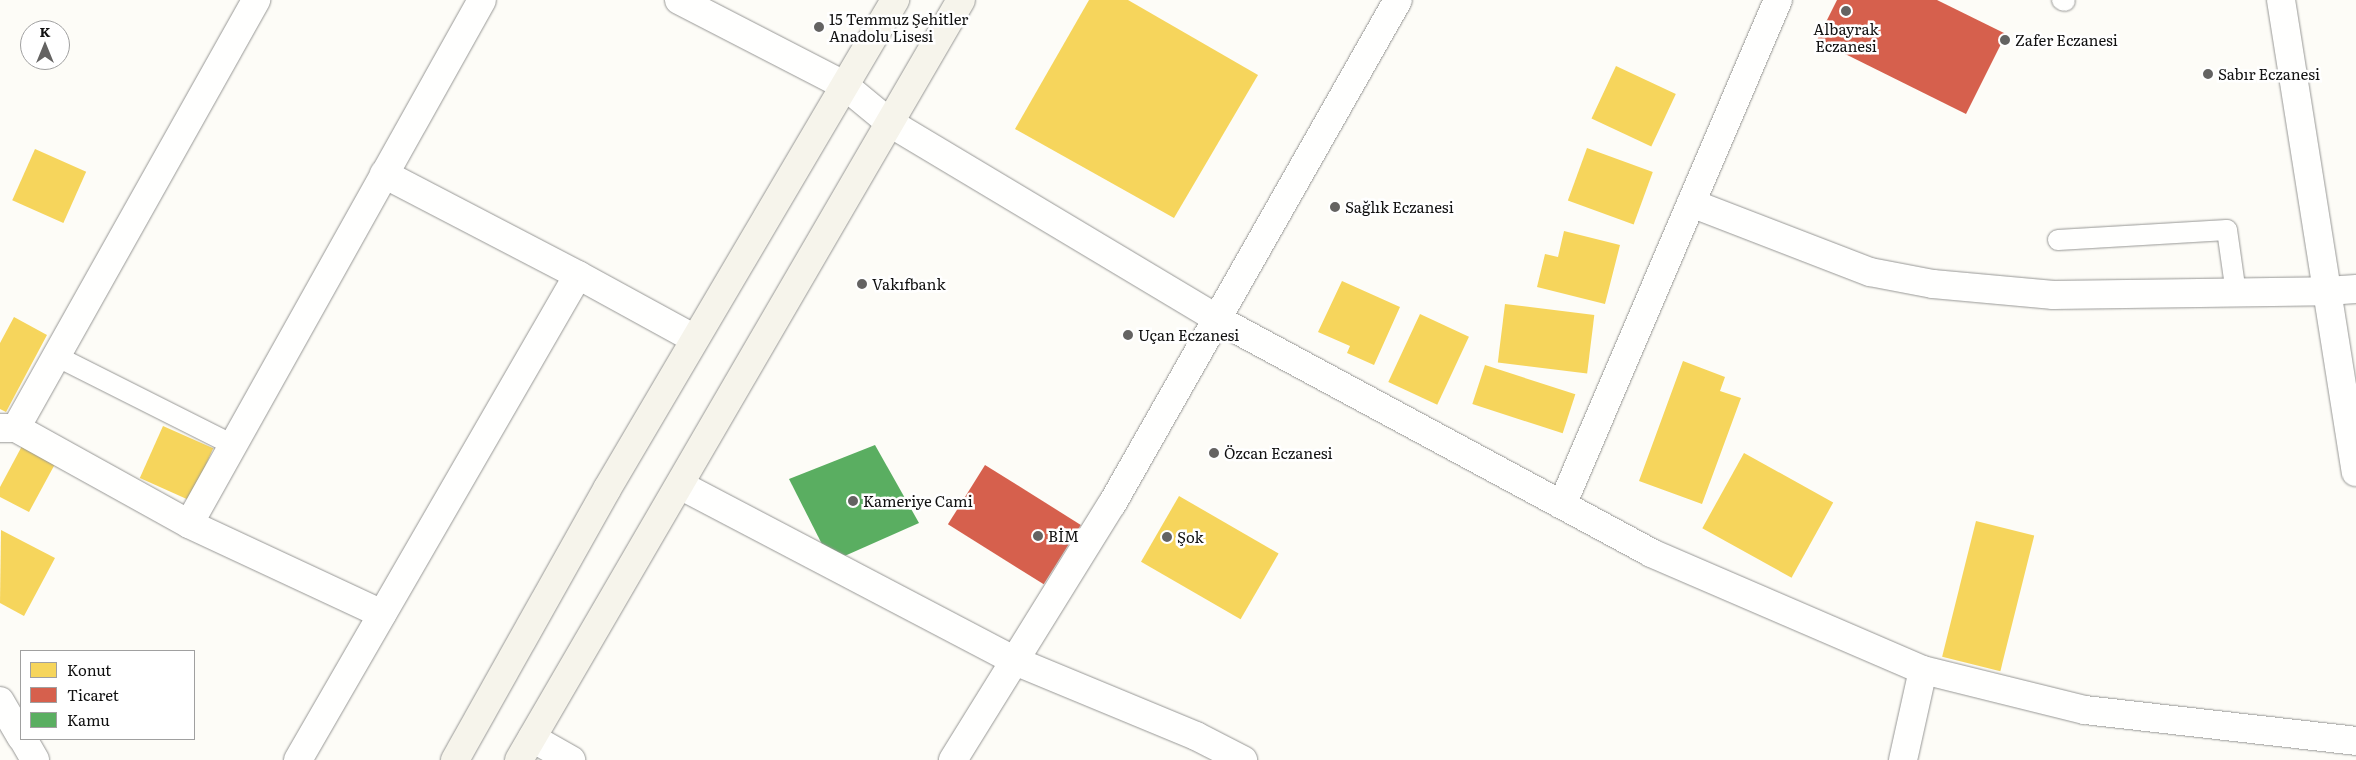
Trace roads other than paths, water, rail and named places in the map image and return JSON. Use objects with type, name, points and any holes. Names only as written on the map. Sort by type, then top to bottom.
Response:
[{"type":"main road","points":[[455,760],[607,489],[895,0]]},
{"type":"main road","points":[[526,749],[961,0]]},
{"type":"street","points":[[256,0],[56,356],[8,428],[189,524],[382,614]]},
{"type":"street","points":[[189,524],[482,0]]},
{"type":"street","points":[[679,0],[844,85],[890,123],[1217,318],[1651,553],[1923,670],[2085,710],[2356,741]]},
{"type":"street","points":[[953,760],[1112,504],[1398,0]]},
{"type":"street","points":[[1562,505],[1778,0]]},
{"type":"street","points":[[2281,0],[2356,472]]},
{"type":"street","points":[[384,174],[578,275],[695,339]]},
{"type":"street","points":[[1691,203],[1870,272],[1933,284],[2053,295],[2236,293],[2356,289]]},
{"type":"street","points":[[298,760],[578,275]]},
{"type":"street","points":[[680,485],[1015,661],[1196,736],[1243,760]]},
{"type":"street","points":[[1903,760],[1923,670]]},
{"type":"street","points":[[0,701],[20,735]]},
{"type":"street","points":[[23,740],[35,760]]},
{"type":"street","points":[[526,749],[571,760]]},
{"type":"lane","points":[[2058,240],[2227,230],[2236,293]]},
{"type":"lane","points":[[56,356],[233,445]]},
{"type":"place","name":"Albayrak Eczanesi","points":[[1846,11]]},
{"type":"place","name":"15 Temmuz Şehitler Anadolu Lisesi","points":[[819,27]]},
{"type":"place","name":"Zafer Eczanesi","points":[[2005,40]]},
{"type":"place","name":"Sabır Eczanesi","points":[[2208,74]]},
{"type":"place","name":"Sağlık Eczanesi","points":[[1335,207]]},
{"type":"place","name":"Vakıfbank","points":[[862,284]]},
{"type":"place","name":"Uçan Eczanesi","points":[[1128,335]]},
{"type":"place","name":"Özcan Eczanesi","points":[[1214,453]]},
{"type":"place","name":"Kameriye Cami","points":[[853,501]]},
{"type":"place","name":"BİM","points":[[1038,536]]},
{"type":"place","name":"Şok","points":[[1167,537]]}]
